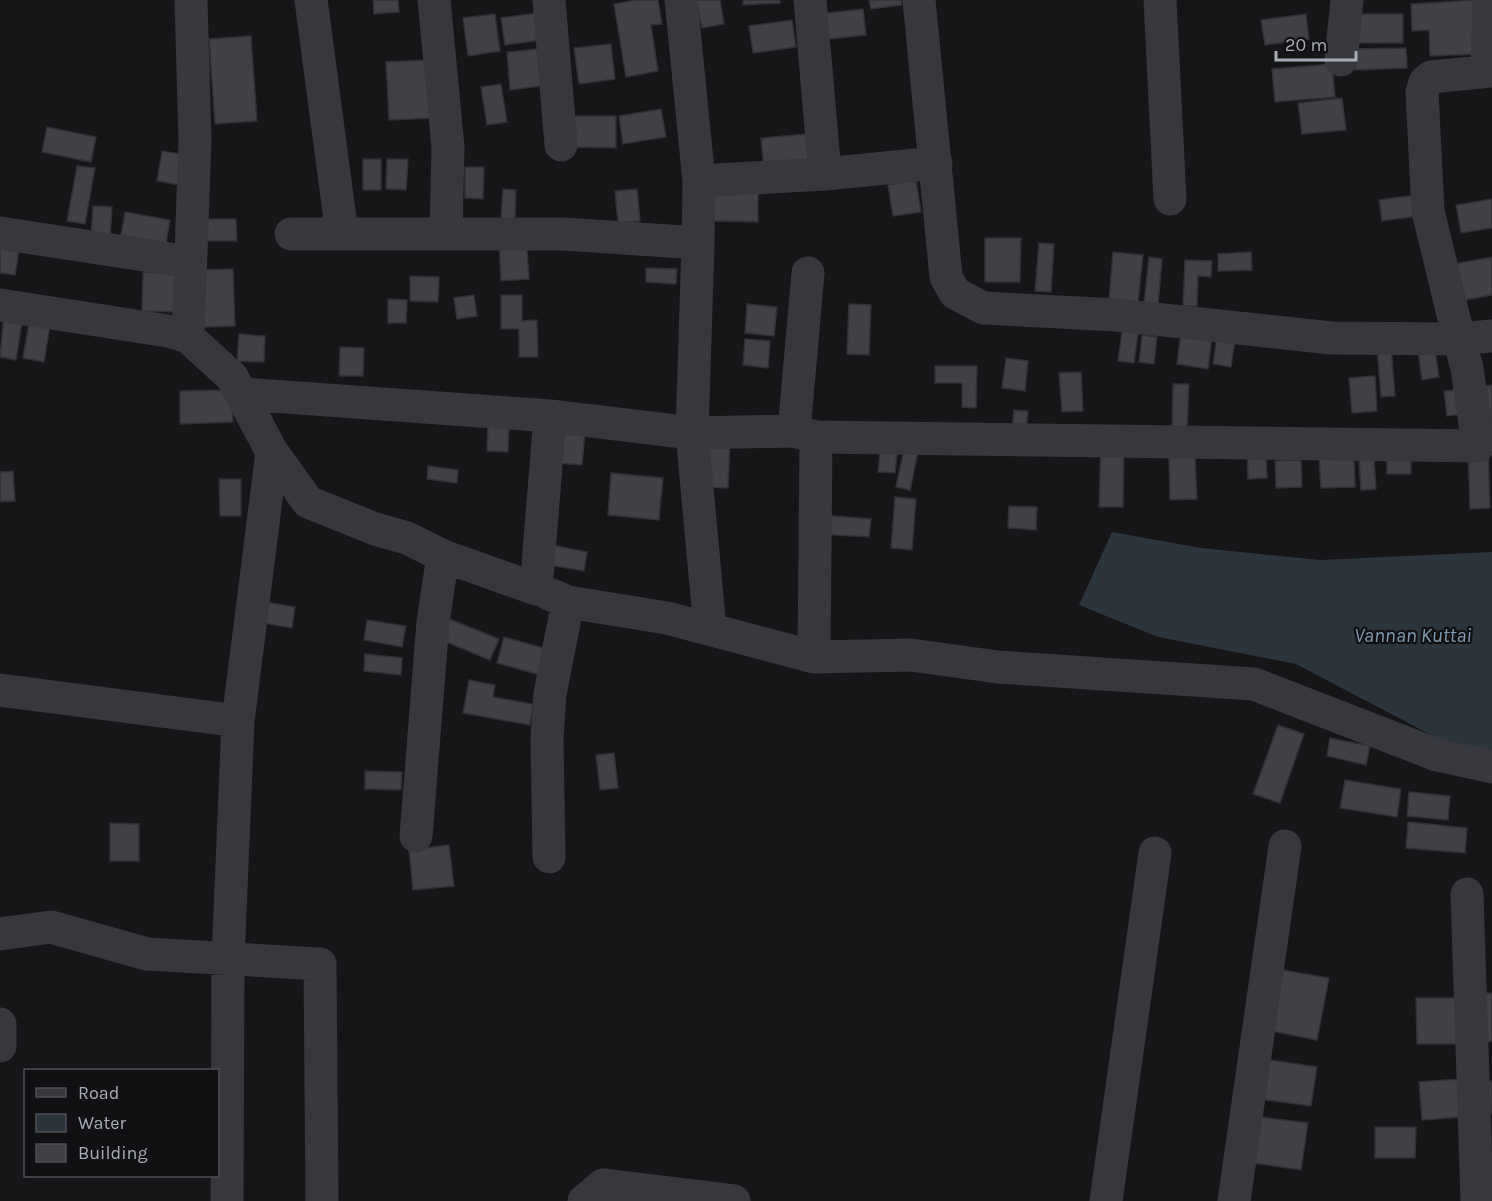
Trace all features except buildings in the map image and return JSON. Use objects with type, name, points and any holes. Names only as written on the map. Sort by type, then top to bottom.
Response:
[{"type":"street","points":[[188,337],[195,140],[191,0]]},
{"type":"street","points":[[311,0],[342,234]]},
{"type":"street","points":[[434,0],[448,147],[446,234]]},
{"type":"street","points":[[549,0],[561,145]]},
{"type":"street","points":[[681,0],[699,181],[692,433],[710,629]]},
{"type":"street","points":[[810,0],[825,174]]},
{"type":"street","points":[[919,0],[946,278],[955,293],[983,308],[1117,315],[1331,338],[1459,339],[1492,336]]},
{"type":"street","points":[[1161,0],[1170,199]]},
{"type":"street","points":[[1341,60],[1347,0]]},
{"type":"street","points":[[243,394],[550,416],[692,433],[1485,445],[1428,211],[1422,93],[1425,82],[1431,77],[1490,71],[1489,0]]},
{"type":"street","points":[[699,181],[825,174],[936,162]]},
{"type":"street","points":[[0,233],[190,262]]},
{"type":"street","points":[[291,234],[564,234],[698,243]]},
{"type":"street","points":[[808,273],[805,434],[814,657]]},
{"type":"street","points":[[0,305],[168,331],[188,337],[232,377],[272,452],[308,502],[375,529],[407,538],[443,556],[568,602],[667,618],[814,657],[911,656],[998,667],[1254,684],[1437,755],[1492,766]]},
{"type":"street","points":[[536,589],[550,416]]},
{"type":"street","points":[[228,1201],[228,960],[238,721],[272,452]]},
{"type":"street","points":[[416,836],[433,622],[443,556]]},
{"type":"street","points":[[549,857],[547,738],[550,694],[568,602]]},
{"type":"street","points":[[0,690],[238,721]]},
{"type":"street","points":[[1234,1201],[1285,846]]},
{"type":"street","points":[[1106,1201],[1155,853]]},
{"type":"street","points":[[1467,894],[1478,1201]]},
{"type":"street","points":[[0,934],[51,927],[147,954],[320,964],[322,1201]]},
{"type":"street","points":[[0,1024],[0,1046]]},
{"type":"street","points":[[584,1201],[603,1185],[693,1198],[734,1201]]},
{"type":"water","name":"Vannan Kuttai","points":[[1112,532],[1201,548],[1320,560],[1492,552],[1492,767],[1296,664],[1158,637],[1079,605]]}]
